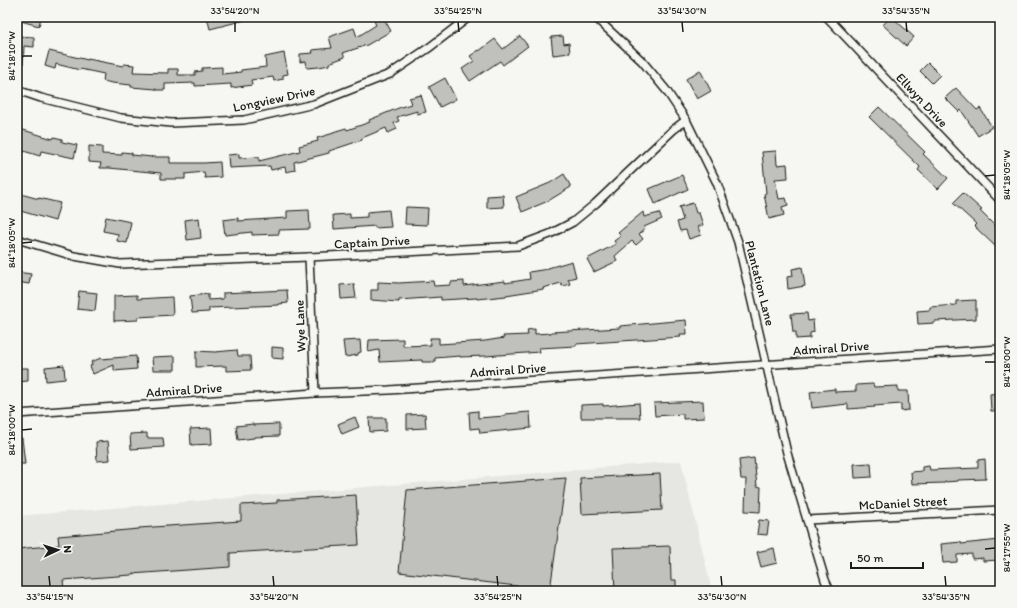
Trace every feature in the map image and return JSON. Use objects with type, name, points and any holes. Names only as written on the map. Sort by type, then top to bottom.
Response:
[{"type":"street","name":"Longview Drive","points":[[17,90],[41,98],[111,116],[171,123],[244,120],[314,104],[390,74],[430,48],[469,17]]},
{"type":"street","name":"Plantation Lane","points":[[595,17],[642,60],[666,90],[686,120],[717,183],[738,242],[787,453],[825,580],[830,591]]},
{"type":"street","name":"Ellwyn Drive","points":[[827,17],[1000,200]]},
{"type":"street","name":"Captain Drive","points":[[17,239],[74,256],[120,264],[309,257],[518,246],[550,234],[573,222],[595,204],[673,130],[686,120]]},
{"type":"street","name":"Wye Lane","points":[[309,257],[315,393]]},
{"type":"street","name":"Admiral Drive","points":[[17,414],[315,393],[389,390],[1000,349]]},
{"type":"street","name":"McDaniel Street","points":[[807,520],[1000,510]]},
{"type":"shaded area","points":[[681,461],[712,591],[17,591],[17,516]]},
{"type":"building","points":[[17,17],[41,17],[39,26],[17,20]]},
{"type":"building","points":[[207,17],[245,17],[245,20],[210,29]]},
{"type":"building","points":[[383,17],[391,31],[367,45],[343,53],[345,57],[329,63],[329,65],[307,68],[306,61],[300,62],[300,54],[313,53],[312,50],[332,48],[329,37],[354,28],[357,37],[376,25],[374,21]]},
{"type":"building","points":[[890,17],[892,17],[914,37],[906,46],[883,25]]},
{"type":"building","points":[[17,36],[34,37],[34,47],[24,46],[23,65],[17,65]]},
{"type":"building","points":[[520,36],[528,46],[503,65],[500,61],[470,81],[462,69],[474,61],[470,56],[495,39],[503,49]]},
{"type":"building","points":[[563,36],[564,44],[569,43],[570,53],[553,55],[551,37]]},
{"type":"building","points":[[49,51],[123,66],[124,64],[134,65],[133,72],[168,73],[168,69],[178,69],[178,75],[195,75],[195,72],[202,71],[202,68],[222,67],[222,74],[266,67],[265,57],[284,53],[288,74],[283,75],[283,79],[274,81],[273,77],[251,80],[252,85],[231,88],[231,84],[195,86],[195,83],[165,84],[165,90],[156,90],[131,87],[131,85],[103,81],[104,74],[56,64],[55,69],[45,66]]},
{"type":"building","points":[[928,63],[940,75],[932,83],[920,71]]},
{"type":"building","points":[[700,70],[711,91],[697,99],[686,79]]},
{"type":"building","points":[[445,78],[456,99],[440,107],[429,87]]},
{"type":"building","points":[[956,88],[977,110],[980,108],[992,127],[978,136],[961,110],[959,112],[945,98]]},
{"type":"building","points":[[421,95],[426,112],[417,114],[417,111],[397,117],[399,121],[394,123],[397,129],[388,133],[386,128],[362,138],[362,140],[329,151],[329,153],[294,162],[295,170],[286,172],[285,167],[271,170],[270,166],[229,168],[228,155],[239,154],[239,158],[259,157],[259,161],[300,151],[299,146],[318,141],[317,138],[334,133],[333,132],[346,128],[347,130],[370,122],[369,120],[411,104],[409,98]]},
{"type":"building","points":[[879,107],[925,152],[923,154],[948,178],[938,189],[918,170],[920,167],[869,117]]},
{"type":"building","points":[[20,129],[53,139],[54,137],[62,139],[62,142],[77,145],[74,158],[41,151],[40,156],[17,149],[17,139]]},
{"type":"building","points":[[89,146],[102,147],[102,154],[122,155],[122,152],[132,153],[132,155],[170,157],[170,163],[220,162],[221,177],[205,178],[204,172],[185,174],[185,179],[161,179],[161,173],[100,168],[101,163],[89,162]]},
{"type":"building","points":[[776,151],[777,165],[787,164],[788,178],[775,179],[779,199],[786,198],[788,205],[782,207],[784,215],[769,219],[764,194],[766,193],[762,152]]},
{"type":"building","points":[[564,174],[571,187],[548,201],[522,212],[516,197],[550,183]]},
{"type":"building","points":[[682,175],[688,189],[655,204],[649,189]]},
{"type":"building","points":[[17,193],[60,203],[55,221],[17,210]]},
{"type":"building","points":[[963,193],[982,210],[980,211],[1000,231],[1000,243],[996,247],[974,226],[976,224],[953,203]]},
{"type":"building","points":[[503,195],[504,207],[487,208],[487,196]]},
{"type":"building","points":[[693,203],[696,213],[699,213],[703,225],[698,227],[701,235],[689,239],[686,230],[680,231],[677,222],[683,220],[679,207]]},
{"type":"building","points":[[406,207],[428,208],[427,225],[405,224]]},
{"type":"building","points":[[309,210],[310,229],[279,230],[279,234],[252,235],[252,232],[225,235],[223,220],[238,218],[238,221],[287,218],[287,211]]},
{"type":"building","points":[[389,210],[391,227],[375,228],[375,226],[334,229],[333,215],[350,214],[350,218],[367,217],[367,212]]},
{"type":"building","points":[[643,212],[644,217],[659,213],[662,219],[644,227],[645,229],[639,234],[643,239],[636,245],[632,241],[615,256],[617,261],[594,272],[587,259],[616,244],[614,241],[621,236],[618,233]]},
{"type":"building","points":[[106,217],[131,222],[127,243],[117,241],[118,234],[103,231]]},
{"type":"building","points":[[199,218],[201,238],[187,240],[185,220]]},
{"type":"building","points":[[572,261],[576,277],[568,279],[570,284],[562,286],[561,283],[543,288],[544,289],[506,296],[477,299],[441,300],[441,297],[399,300],[399,302],[371,300],[371,290],[378,290],[378,282],[399,283],[433,281],[434,286],[451,285],[451,282],[464,281],[464,286],[505,281],[505,283],[530,279],[529,272],[548,269]]},
{"type":"building","points":[[802,267],[805,286],[788,289],[787,277],[793,276],[792,269]]},
{"type":"building","points":[[17,272],[31,274],[29,284],[17,282]]},
{"type":"building","points":[[354,284],[356,298],[341,299],[340,285]]},
{"type":"building","points":[[287,290],[288,303],[279,305],[209,308],[209,312],[192,313],[190,296],[208,294],[208,300],[223,299],[223,293]]},
{"type":"building","points":[[79,291],[97,293],[95,311],[77,309]]},
{"type":"building","points":[[137,295],[137,299],[172,297],[173,315],[138,317],[138,320],[114,321],[114,296]]},
{"type":"building","points":[[976,300],[976,319],[935,321],[935,323],[918,324],[917,311],[930,310],[930,307],[956,305],[956,301]]},
{"type":"building","points":[[807,313],[808,321],[813,320],[814,332],[810,333],[810,338],[796,339],[796,332],[793,332],[791,314]]},
{"type":"building","points":[[686,320],[687,334],[680,334],[681,337],[576,344],[576,346],[539,348],[540,352],[435,358],[435,362],[422,362],[422,360],[380,362],[379,350],[368,352],[369,340],[403,339],[403,346],[431,345],[430,338],[439,338],[439,344],[485,341],[504,338],[503,336],[528,335],[527,330],[535,329],[535,334],[620,328],[620,326]]},
{"type":"building","points":[[360,340],[361,352],[358,353],[358,355],[345,357],[343,341]]},
{"type":"building","points":[[272,347],[283,348],[283,359],[272,358]]},
{"type":"building","points":[[237,350],[238,356],[250,356],[251,370],[226,371],[226,366],[196,367],[196,351],[215,352]]},
{"type":"building","points":[[136,356],[137,369],[114,371],[114,365],[93,374],[90,366],[92,365],[91,362],[101,358]]},
{"type":"building","points":[[175,356],[175,370],[153,370],[152,357]]},
{"type":"building","points":[[64,365],[65,379],[46,381],[45,367]]},
{"type":"building","points":[[17,368],[28,368],[28,381],[17,382]]},
{"type":"building","points":[[873,384],[874,387],[898,386],[898,391],[908,391],[909,410],[901,411],[901,404],[848,409],[848,404],[812,408],[810,392],[835,389],[835,392],[856,391],[856,385]]},
{"type":"building","points":[[1000,393],[1000,411],[991,411],[990,394]]},
{"type":"building","points":[[703,401],[704,418],[683,419],[683,414],[655,416],[654,403]]},
{"type":"building","points":[[639,403],[640,418],[581,418],[581,405],[603,404],[603,406]]},
{"type":"building","points":[[478,411],[478,418],[530,412],[531,428],[480,433],[479,428],[470,429],[469,412]]},
{"type":"building","points":[[425,414],[426,428],[407,429],[407,415]]},
{"type":"building","points":[[355,417],[359,427],[342,434],[338,424]]},
{"type":"building","points":[[369,418],[386,418],[386,431],[370,432]]},
{"type":"building","points":[[253,424],[279,424],[279,436],[254,437],[238,440],[236,426]]},
{"type":"building","points":[[211,428],[212,444],[191,445],[190,429]]},
{"type":"building","points":[[147,433],[147,438],[163,438],[164,447],[131,449],[130,434]]},
{"type":"building","points":[[22,438],[25,464],[17,464],[17,439]]},
{"type":"building","points":[[108,441],[110,460],[97,461],[96,442]]},
{"type":"building","points":[[754,458],[757,486],[761,487],[760,512],[745,511],[746,479],[741,479],[739,460]]},
{"type":"building","points":[[985,459],[986,479],[958,480],[945,483],[912,484],[911,472],[922,471],[922,467],[929,466],[930,470],[978,468],[978,460]]},
{"type":"building","points":[[871,463],[872,477],[855,478],[854,464]]},
{"type":"building","points":[[660,474],[662,510],[582,514],[580,478]]},
{"type":"building","points":[[566,478],[550,590],[399,572],[407,490]]},
{"type":"building","points":[[356,495],[359,545],[230,553],[230,567],[63,580],[64,590],[19,591],[17,549],[59,545],[58,536],[139,528],[241,521],[241,505],[277,503],[277,500]]},
{"type":"building","points":[[759,520],[769,521],[767,535],[757,534]]},
{"type":"building","points":[[1000,540],[1000,560],[983,561],[983,558],[972,559],[972,554],[957,555],[957,562],[943,563],[941,544],[961,542],[961,544]]},
{"type":"building","points":[[670,546],[671,580],[676,580],[676,591],[615,591],[613,548]]},
{"type":"building","points":[[774,548],[777,563],[761,567],[757,552]]}]
